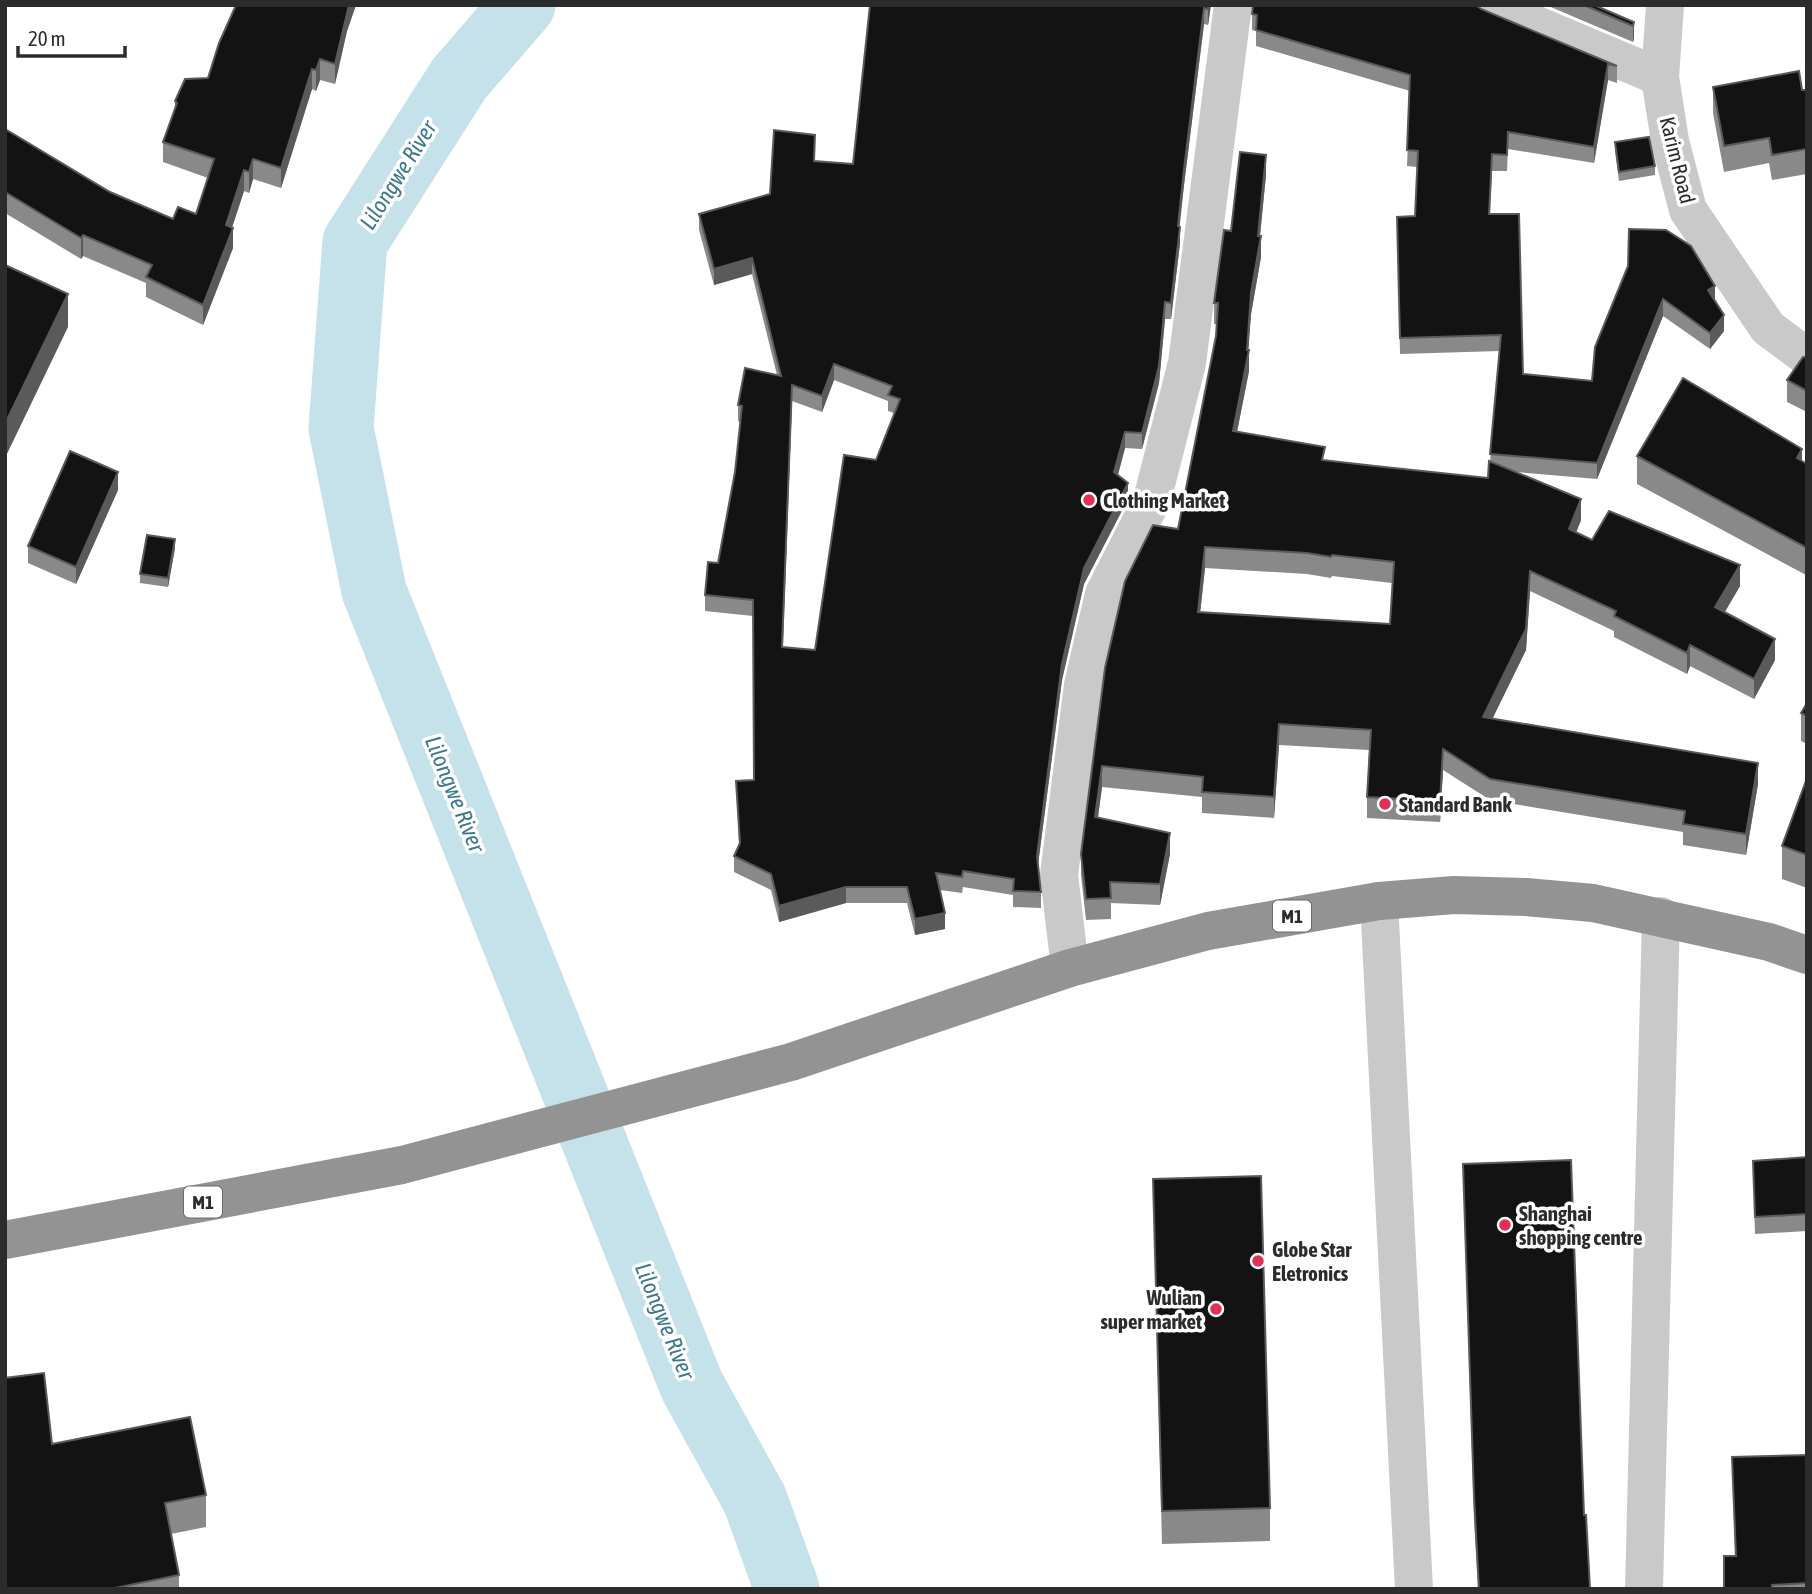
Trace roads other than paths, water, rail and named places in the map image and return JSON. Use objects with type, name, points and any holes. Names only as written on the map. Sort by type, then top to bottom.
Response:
[{"type":"highway","name":"M1","points":[[5,1240],[401,1165],[791,1062],[1070,968],[1208,931],[1379,901],[1454,895],[1526,897],[1593,903],[1769,942],[1807,955]]},
{"type":"street","points":[[1070,968],[1059,875],[1083,685],[1104,594],[1152,500],[1187,363],[1233,5]]},
{"type":"street","points":[[1489,5],[1660,77]]},
{"type":"street","name":"Karim Road","points":[[1665,5],[1660,77],[1670,141],[1688,210],[1768,328],[1807,357]]},
{"type":"street","points":[[1379,901],[1414,1589]]},
{"type":"street","points":[[1644,1589],[1661,916]]},
{"type":"waterway","name":"Lilongwe River","points":[[523,5],[459,79],[355,242],[341,428],[374,591],[692,1386],[755,1500],[787,1589]]},
{"type":"place","name":"Clothing Market","points":[[1089,500]]},
{"type":"place","name":"Standard Bank","points":[[1385,804]]},
{"type":"place","name":"Shanghai shopping centre","points":[[1505,1225]]},
{"type":"place","name":"Globe Star Eletronics","points":[[1258,1261]]},
{"type":"place","name":"Wulian super market","points":[[1216,1309]]}]
